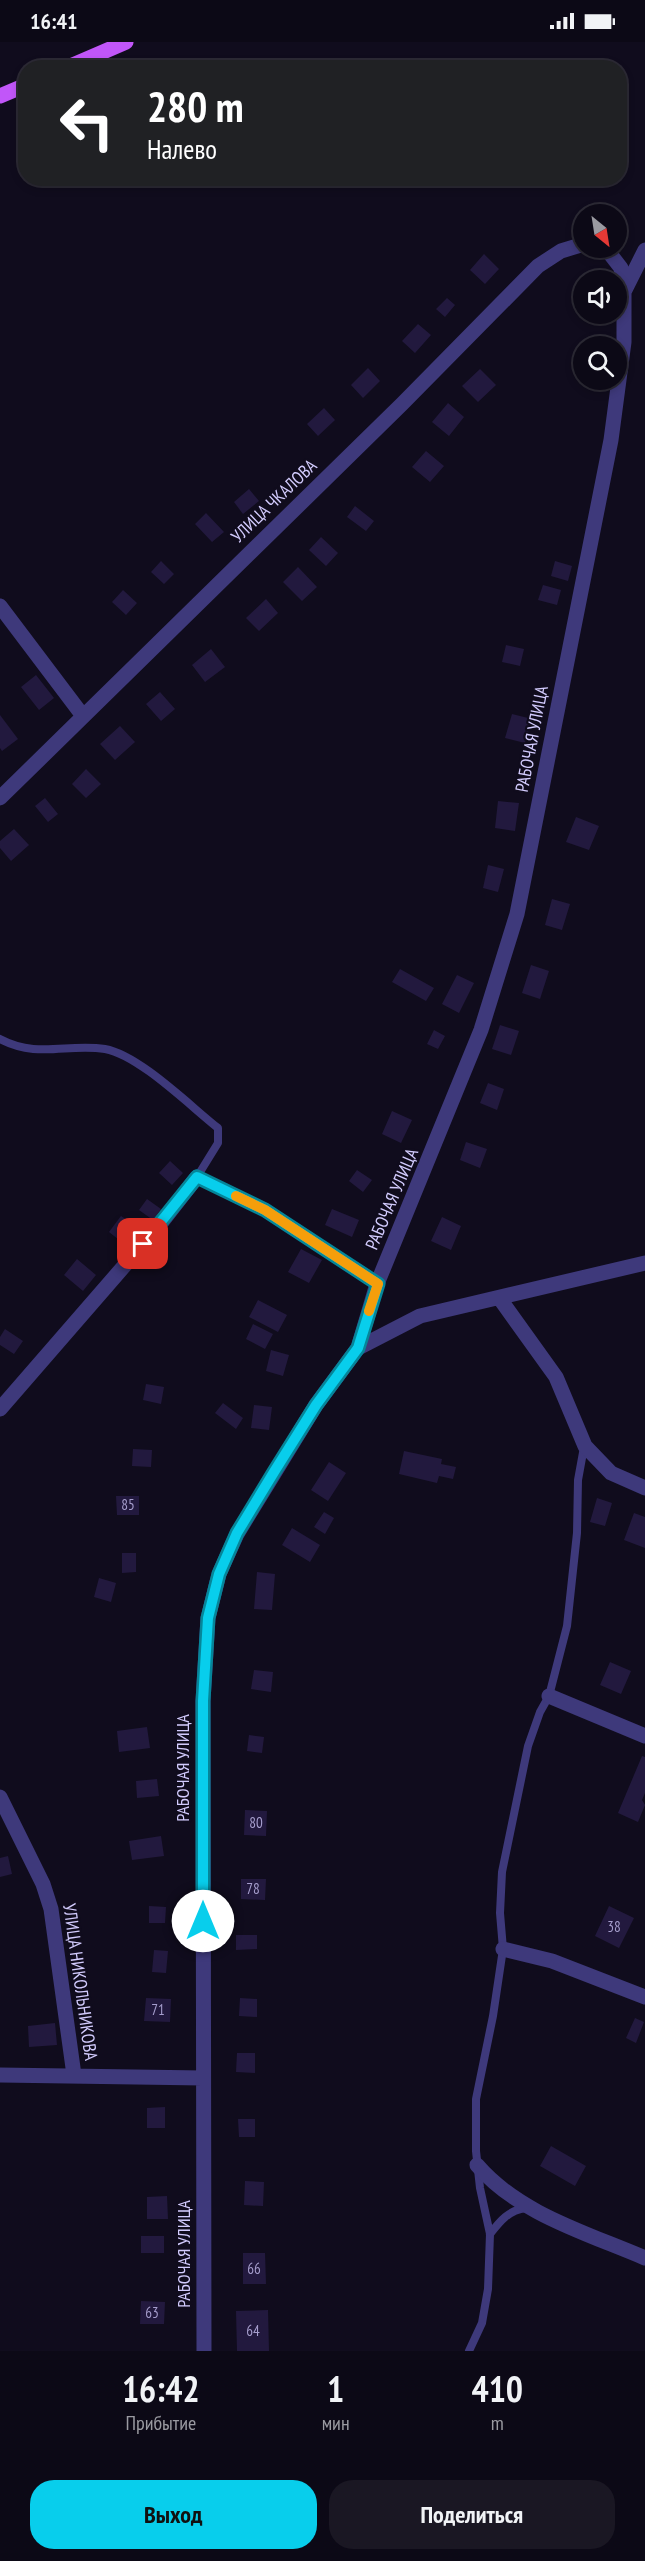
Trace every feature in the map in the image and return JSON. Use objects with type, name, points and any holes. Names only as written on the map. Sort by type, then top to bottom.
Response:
[{"type":"main road","points":[[84,60],[126,42]]},
{"type":"main road","points":[[0,96],[18,88]]},
{"type":"street","name":"УЛИЦА ЧКАЛОВА","points":[[0,798],[402,404],[538,266],[561,250],[573,247]]},
{"type":"street","points":[[627,286],[645,250]]},
{"type":"street","points":[[613,258],[621,270]]},
{"type":"street","name":"РАБОЧАЯ УЛИЦА","points":[[204,2351],[203,1701],[208,1618],[219,1574],[237,1533],[316,1405],[358,1348],[378,1284],[481,1030],[517,914],[611,440],[624,342],[624,324]]},
{"type":"street","points":[[0,606],[83,716]]},
{"type":"street","points":[[0,1409],[158,1227],[197,1177]]},
{"type":"street","points":[[358,1348],[420,1316],[645,1263]]},
{"type":"street","points":[[500,1299],[556,1377],[585,1446],[611,1473],[645,1488]]},
{"type":"street","points":[[549,1696],[645,1736]]},
{"type":"street","name":"УЛИЦА НИКОЛЬНИКОВА","points":[[0,1797],[43,1884],[51,1909],[74,2076]]},
{"type":"street","points":[[503,1949],[552,1961],[645,1996]]},
{"type":"street","points":[[0,2075],[203,2078]]},
{"type":"street","points":[[477,2165],[489,2178],[528,2208],[645,2258]]},
{"type":"lane","points":[[0,1039],[34,1051],[80,1047],[106,1049],[128,1056],[218,1128],[218,1143],[197,1177],[265,1210],[378,1284]]},
{"type":"lane","points":[[469,2351],[482,2323],[488,2289],[490,2234],[477,2165],[476,2099],[494,2016],[503,1949],[500,1913],[502,1872],[528,1746],[540,1712],[549,1696],[567,1626],[577,1533],[578,1480],[585,1446]]},
{"type":"lane","points":[[490,2234],[501,2220],[516,2209],[528,2208]]},
{"type":"building","points":[[484,254],[499,269],[485,284],[470,270]]},
{"type":"building","points":[[447,298],[455,305],[445,317],[436,309]]},
{"type":"building","points":[[418,324],[431,335],[415,353],[402,341]]},
{"type":"building","points":[[368,368],[380,381],[363,398],[351,385]]},
{"type":"building","points":[[480,369],[496,385],[478,402],[462,386]]},
{"type":"building","points":[[448,403],[464,417],[449,436],[432,422]]},
{"type":"building","points":[[324,408],[335,420],[318,436],[307,424]]},
{"type":"building","points":[[426,451],[444,466],[430,482],[412,467]]},
{"type":"building","points":[[249,489],[259,501],[243,514],[234,502]]},
{"type":"building","points":[[355,506],[374,521],[366,531],[347,517]]},
{"type":"building","points":[[206,513],[224,532],[212,542],[195,524]]},
{"type":"building","points":[[321,537],[338,553],[326,566],[309,550]]},
{"type":"building","points":[[161,561],[174,574],[164,584],[151,572]]},
{"type":"building","points":[[555,561],[572,566],[568,581],[551,576]]},
{"type":"building","points":[[298,567],[317,587],[302,601],[283,582]]},
{"type":"building","points":[[543,585],[561,590],[557,605],[538,600]]},
{"type":"building","points":[[123,590],[137,603],[126,615],[112,602]]},
{"type":"building","points":[[266,599],[278,613],[259,631],[246,618]]},
{"type":"building","points":[[506,645],[524,649],[520,666],[502,662]]},
{"type":"building","points":[[211,649],[225,667],[205,682],[192,665]]},
{"type":"building","points":[[36,675],[54,698],[39,710],[21,687]]},
{"type":"building","points":[[160,692],[175,709],[161,721],[146,704]]},
{"type":"building","points":[[512,714],[532,719],[525,743],[505,738]]},
{"type":"building","points":[[0,715],[18,739],[2,751],[0,748]]},
{"type":"building","points":[[120,726],[135,742],[115,760],[100,744]]},
{"type":"building","points":[[86,769],[101,784],[86,798],[72,784]]},
{"type":"building","points":[[45,798],[58,814],[48,822],[35,806]]},
{"type":"building","points":[[498,801],[519,803],[515,831],[495,828]]},
{"type":"building","points":[[576,817],[599,826],[589,850],[566,842]]},
{"type":"building","points":[[14,829],[29,845],[11,861],[0,848],[0,841]]},
{"type":"building","points":[[488,865],[504,869],[498,892],[483,888]]},
{"type":"building","points":[[552,899],[570,904],[562,930],[545,925]]},
{"type":"building","points":[[531,965],[549,971],[540,999],[522,993]]},
{"type":"building","points":[[400,969],[434,988],[426,1001],[392,982]]},
{"type":"building","points":[[457,975],[474,983],[459,1013],[442,1004]]},
{"type":"building","points":[[500,1025],[519,1031],[511,1055],[492,1049]]},
{"type":"building","points":[[434,1030],[445,1036],[438,1049],[427,1044]]},
{"type":"building","points":[[488,1083],[504,1089],[497,1110],[480,1103]]},
{"type":"building","points":[[392,1111],[412,1120],[401,1143],[382,1134]]},
{"type":"building","points":[[466,1142],[487,1149],[480,1168],[460,1160]]},
{"type":"building","points":[[170,1161],[183,1173],[172,1185],[159,1173]]},
{"type":"building","points":[[357,1170],[372,1180],[363,1192],[349,1181]]},
{"type":"building","points":[[147,1199],[161,1209],[153,1220],[139,1210]]},
{"type":"building","points":[[332,1209],[359,1220],[352,1237],[325,1225]]},
{"type":"building","points":[[121,1216],[136,1226],[123,1243],[109,1232]]},
{"type":"building","points":[[442,1217],[461,1226],[451,1250],[431,1241]]},
{"type":"building","points":[[301,1249],[322,1260],[309,1283],[288,1272]]},
{"type":"building","points":[[77,1259],[96,1275],[83,1291],[64,1275]]},
{"type":"building","points":[[258,1300],[287,1315],[278,1332],[249,1317]]},
{"type":"building","points":[[253,1324],[273,1334],[265,1349],[246,1339]]},
{"type":"building","points":[[5,1329],[23,1341],[14,1354],[0,1345],[0,1337]]},
{"type":"building","points":[[271,1350],[289,1355],[283,1376],[266,1371]]},
{"type":"building","points":[[146,1384],[164,1387],[161,1404],[143,1400]]},
{"type":"building","points":[[223,1403],[243,1418],[236,1429],[215,1413]]},
{"type":"building","points":[[254,1405],[272,1407],[269,1430],[251,1428]]},
{"type":"building","points":[[133,1449],[152,1450],[151,1467],[132,1466]]},
{"type":"building","points":[[404,1451],[442,1459],[441,1464],[456,1467],[453,1479],[439,1476],[437,1483],[399,1474]]},
{"type":"building","points":[[329,1462],[346,1473],[328,1501],[311,1490]]},
{"type":"building","points":[[116,1496],[139,1496],[139,1515],[117,1515]]},
{"type":"building","points":[[597,1498],[612,1503],[605,1526],[590,1522]]},
{"type":"building","points":[[324,1512],[334,1518],[325,1534],[314,1527]]},
{"type":"building","points":[[634,1513],[645,1517],[645,1548],[624,1540]]},
{"type":"building","points":[[292,1528],[320,1545],[310,1562],[282,1545]]},
{"type":"building","points":[[122,1553],[136,1553],[136,1572],[122,1573]]},
{"type":"building","points":[[257,1572],[275,1574],[272,1610],[254,1609]]},
{"type":"building","points":[[99,1578],[116,1583],[111,1602],[94,1597]]},
{"type":"building","points":[[610,1662],[631,1671],[621,1694],[600,1685]]},
{"type":"building","points":[[254,1670],[273,1672],[271,1692],[251,1689]]},
{"type":"building","points":[[147,1727],[150,1748],[119,1752],[117,1731]]},
{"type":"building","points":[[249,1735],[264,1737],[262,1753],[247,1751]]},
{"type":"building","points":[[642,1756],[645,1757],[645,1793],[642,1800],[645,1805],[638,1822],[618,1813]]},
{"type":"building","points":[[157,1779],[159,1796],[137,1798],[136,1781]]},
{"type":"building","points":[[245,1810],[267,1811],[266,1836],[244,1835]]},
{"type":"building","points":[[161,1836],[164,1856],[132,1860],[129,1841]]},
{"type":"building","points":[[8,1856],[12,1874],[0,1877],[0,1858]]},
{"type":"building","points":[[241,1879],[266,1879],[265,1900],[241,1899]]},
{"type":"building","points":[[149,1906],[166,1907],[165,1923],[149,1923]]},
{"type":"building","points":[[609,1906],[634,1918],[619,1948],[595,1936]]},
{"type":"building","points":[[236,1935],[257,1935],[257,1949],[236,1950]]},
{"type":"building","points":[[154,1950],[168,1951],[166,1973],[152,1972]]},
{"type":"building","points":[[146,1998],[171,1999],[170,2022],[144,2021]]},
{"type":"building","points":[[240,1998],[257,1999],[257,2017],[239,2016]]},
{"type":"building","points":[[635,2018],[644,2022],[636,2043],[626,2038]]},
{"type":"building","points":[[55,2023],[57,2045],[29,2047],[28,2026]]},
{"type":"building","points":[[237,2053],[255,2053],[255,2073],[236,2072]]},
{"type":"building","points":[[165,2107],[165,2128],[147,2128],[147,2108]]},
{"type":"building","points":[[238,2119],[255,2119],[255,2137],[239,2137]]},
{"type":"building","points":[[551,2146],[586,2166],[575,2186],[540,2166]]},
{"type":"building","points":[[245,2181],[264,2182],[263,2206],[244,2205]]},
{"type":"building","points":[[167,2196],[168,2219],[147,2219],[147,2197]]},
{"type":"building","points":[[141,2236],[164,2236],[164,2253],[141,2253]]},
{"type":"building","points":[[243,2253],[265,2253],[266,2284],[243,2284]]},
{"type":"building","points":[[141,2301],[165,2302],[164,2324],[140,2324]]},
{"type":"building","points":[[268,2310],[269,2351],[237,2351],[236,2311]]},
{"type":"slow traffic","points":[[236,1196],[265,1210],[378,1284],[369,1311]]},
{"type":"route","points":[[143,1244],[197,1177],[265,1210],[378,1284],[358,1348],[316,1405],[274,1472],[237,1533],[219,1574],[208,1618],[203,1701],[203,1921]]}]
